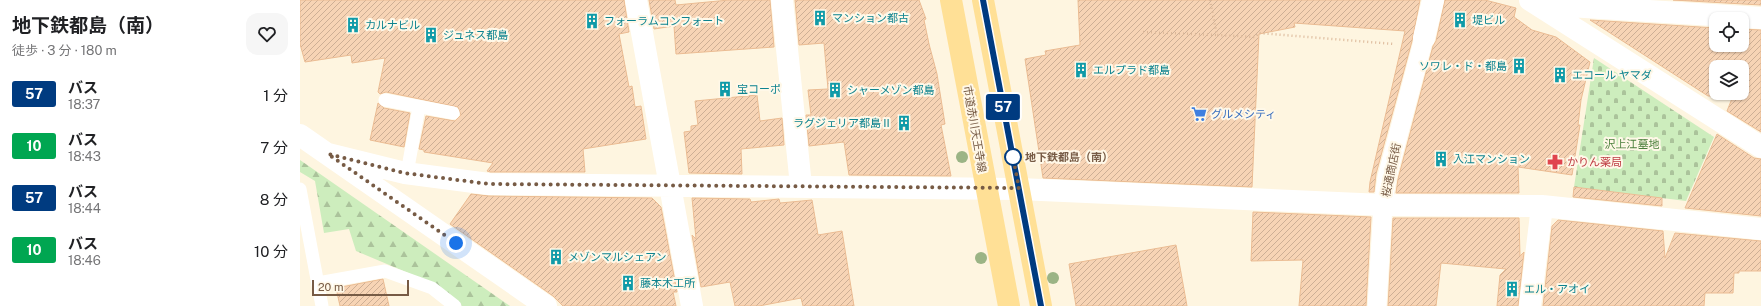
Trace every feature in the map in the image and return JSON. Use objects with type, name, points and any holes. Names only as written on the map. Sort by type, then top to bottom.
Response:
[{"type":"main road","name":"市道赤川天王寺線","points":[[951,0],[1009,306]]},
{"type":"main road","points":[[983,0],[1041,306]]},
{"type":"street","points":[[636,0],[692,306]]},
{"type":"street","points":[[782,0],[802,186]]},
{"type":"street","points":[[1423,42],[1433,0]]},
{"type":"street","points":[[1533,2],[1761,18]]},
{"type":"street","points":[[1533,2],[1761,147]]},
{"type":"street","name":"桜通商店街","points":[[1377,306],[1383,205],[1387,177],[1423,42]]},
{"type":"street","points":[[300,135],[546,306]]},
{"type":"street","points":[[328,154],[407,173],[489,184],[1019,188],[1383,205],[1542,206],[1761,229]]},
{"type":"street","points":[[1530,306],[1542,206]]},
{"type":"lane","points":[[385,100],[453,113]]},
{"type":"lane","points":[[407,173],[419,106]]},
{"type":"lane","points":[[300,189],[322,306]]},
{"type":"lane","points":[[318,283],[385,270],[432,288],[455,306]]},
{"type":"path","points":[[1210,0],[1217,35]]},
{"type":"path","points":[[1143,32],[1255,37],[1260,33],[1423,42]]},
{"type":"green space","name":"沢上江墓地","points":[[1594,58],[1714,137],[1686,201],[1574,187]]},
{"type":"green space","points":[[300,160],[510,306],[462,306],[432,283],[356,251],[349,229],[324,233],[315,181],[300,172]]},
{"type":"building","points":[[300,0],[624,0],[629,32],[619,34],[629,87],[632,86],[635,107],[641,106],[646,139],[583,149],[585,172],[490,172],[487,171],[493,163],[424,152],[424,150],[419,149],[426,116],[455,121],[461,115],[458,107],[386,92],[380,94],[378,92],[385,58],[352,63],[351,55],[305,62],[300,44]]},
{"type":"building","points":[[649,0],[675,0],[676,5],[729,0],[770,0],[774,47],[676,54],[674,26],[654,29]]},
{"type":"building","points":[[795,0],[919,0],[926,19],[924,20],[937,74],[945,124],[941,125],[951,176],[849,175],[844,142],[809,146],[806,115],[811,115],[808,90],[828,89],[824,43],[799,45]]},
{"type":"building","points":[[1078,0],[1420,0],[1412,41],[1376,174],[1374,192],[1369,192],[1370,182],[1405,31],[1294,23],[1295,27],[1259,34],[1252,187],[1043,178],[1025,59],[1046,55],[1045,51],[1080,45]]},
{"type":"building","points":[[1445,0],[1485,0],[1516,8],[1514,17],[1532,30],[1556,37],[1590,62],[1581,100],[1578,125],[1580,125],[1572,175],[1518,167],[1519,193],[1396,193],[1398,179],[1433,46],[1436,41]]},
{"type":"building","points":[[1673,0],[1761,0],[1761,5]]},
{"type":"building","points":[[1590,20],[1709,28],[1709,52],[1749,52],[1749,29],[1761,30],[1761,132],[1727,111],[1731,100],[1749,100],[1749,60],[1709,60],[1709,96]]},
{"type":"building","points":[[757,95],[760,121],[782,118],[784,145],[741,149],[742,174],[689,173],[684,132],[691,131],[691,126],[698,125],[695,101]]},
{"type":"building","points":[[378,103],[384,108],[410,113],[404,147],[370,140]]},
{"type":"building","points":[[1717,134],[1754,158],[1761,159],[1761,216],[1685,208]]},
{"type":"building","points":[[1574,187],[1662,198],[1662,206],[1573,197]]},
{"type":"building","points":[[471,194],[489,196],[652,198],[661,207],[677,292],[673,292],[676,306],[563,306],[553,296],[450,224]]},
{"type":"building","points":[[692,198],[750,199],[751,202],[779,199],[780,203],[812,200],[818,235],[842,231],[854,306],[803,306],[801,298],[759,306],[735,306],[730,282],[701,287],[692,235],[696,239]]},
{"type":"building","points":[[1253,212],[1371,217],[1366,306],[1299,306],[1303,260],[1251,261]]},
{"type":"building","points":[[1393,218],[1519,218],[1520,256],[1524,252],[1518,306],[1497,306],[1500,275],[1506,269],[1441,263],[1436,306],[1388,306]]},
{"type":"building","points":[[1558,220],[1663,231],[1665,258],[1675,233],[1761,241],[1761,271],[1739,271],[1739,273],[1734,273],[1733,293],[1705,293],[1704,306],[1543,306],[1552,226]]},
{"type":"building","points":[[1176,245],[1187,306],[1076,306],[1069,264]]},
{"type":"building","points":[[383,279],[389,306],[340,306],[336,288]]},
{"type":"bus line","name":"57","points":[[983,0],[1041,306]]},
{"type":"place","name":"マンション都古","points":[[820,18]]},
{"type":"place","name":"堤ビル","points":[[1460,20]]},
{"type":"place","name":"フォーラムコンフォート","points":[[592,21]]},
{"type":"place","name":"カルナビル","points":[[353,25]]},
{"type":"place","name":"ジュネス都島","points":[[431,35]]},
{"type":"place","name":"ソワレ・ド・都島","points":[[1519,66]]},
{"type":"place","name":"エルプラド都島","points":[[1081,70]]},
{"type":"place","name":"エコール ヤマダ","points":[[1560,75]]},
{"type":"place","name":"宝コーポ","points":[[725,89]]},
{"type":"place","name":"シャーメゾン都島","points":[[835,90]]},
{"type":"place","name":"グルメシティ","points":[[1199,114]]},
{"type":"place","name":"ラグジェリア都島Ⅱ","points":[[904,123]]},
{"type":"place","name":"地下鉄都島（南）","points":[[1013,157]]},
{"type":"place","name":"入江マンション","points":[[1441,159]]},
{"type":"place","name":"かりん薬局","points":[[1555,162]]},
{"type":"place","name":"メゾンマルシェアン","points":[[556,257]]},
{"type":"place","name":"藤本木工所","points":[[628,283]]},
{"type":"place","name":"エル・アオイ","points":[[1512,289]]},
{"type":"route","points":[[456,243],[328,154],[404,173],[489,184],[1019,188],[1013,157]]}]
